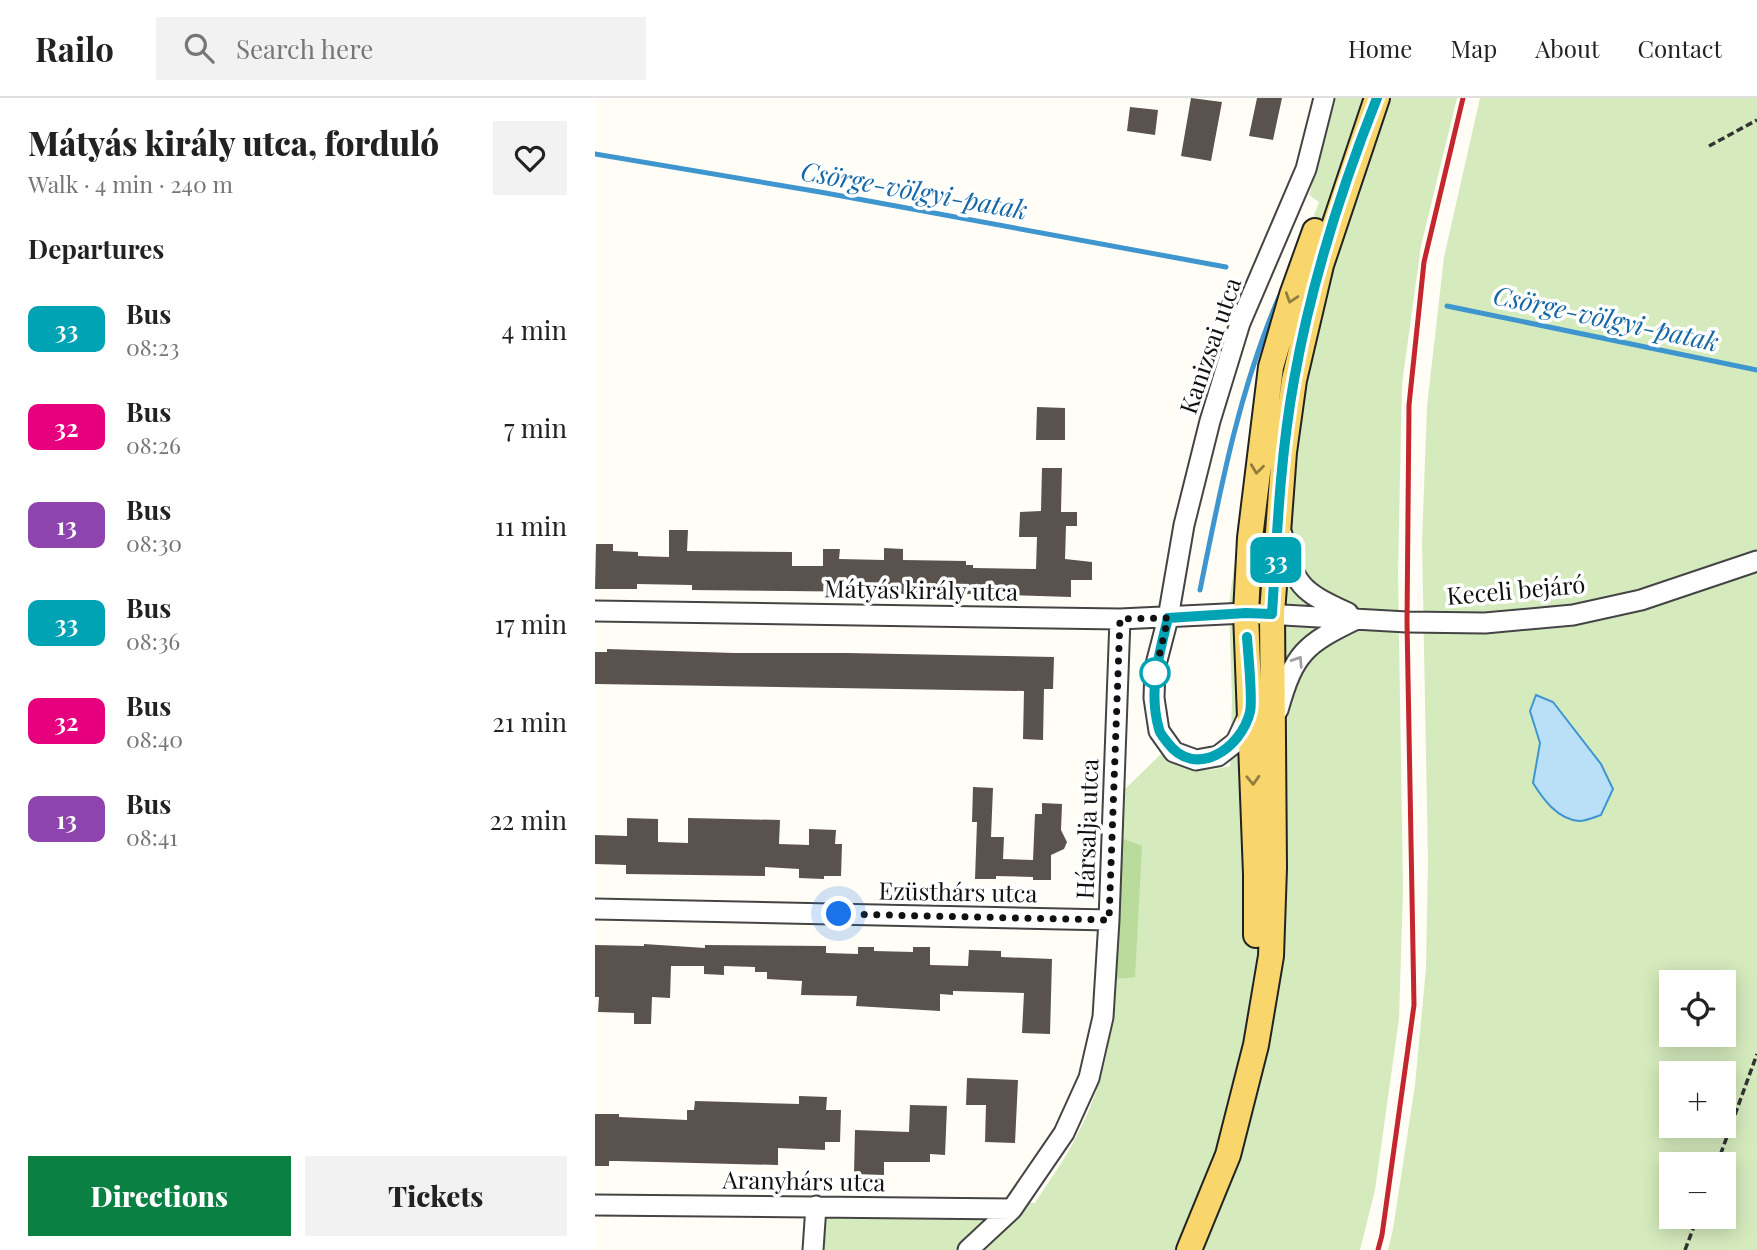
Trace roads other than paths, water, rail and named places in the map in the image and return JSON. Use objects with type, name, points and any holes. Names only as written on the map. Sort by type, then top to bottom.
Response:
[{"type":"main road","points":[[1256,1045],[1256,874],[1246,613],[1253,504],[1271,367],[1292,295],[1317,225],[1370,98]]},
{"type":"main road","points":[[1189,1250],[1229,1155],[1256,1045],[1271,956],[1274,869],[1272,614],[1284,452],[1294,380],[1305,323],[1343,194],[1377,98]]},
{"type":"street","name":"Kanizsai utca","points":[[1250,711],[1236,742],[1217,756],[1196,760],[1174,752],[1159,732],[1154,698],[1155,668],[1168,618],[1184,526],[1210,421],[1240,323],[1306,169],[1324,98]]},
{"type":"street","points":[[1278,519],[1295,575],[1310,594],[1358,618]]},
{"type":"street","name":"Keceli bejáró","points":[[1246,613],[1485,623],[1573,615],[1641,600],[1757,561]]},
{"type":"street","name":"Mátyás király utca","points":[[595,611],[1120,619],[1246,613]]},
{"type":"street","points":[[1274,725],[1287,678],[1303,652],[1321,637],[1358,618]]},
{"type":"street","name":"Hársalja utca","points":[[968,1250],[1012,1209],[1064,1133],[1089,1078],[1103,1017],[1120,619]]},
{"type":"street","name":"Ezüsthárs utca","points":[[595,909],[1109,920]]},
{"type":"street","name":"Aranyhárs utca","points":[[595,1205],[1012,1209]]},
{"type":"street","points":[[813,1250],[816,1206]]},
{"type":"water","points":[[1536,695],[1553,702],[1601,764],[1613,789],[1601,815],[1579,821],[1564,816],[1546,802],[1533,783],[1540,743],[1530,711]]},
{"type":"waterway","name":"Csörge-völgyi-patak","points":[[595,154],[820,192],[1226,267]]},
{"type":"waterway","points":[[1200,590],[1223,478],[1242,404],[1279,297]]},
{"type":"waterway","name":"Csörge-völgyi-patak","points":[[1447,306],[1757,370]]},
{"type":"railway","points":[[1378,1250],[1414,1005],[1407,622],[1409,405],[1424,262],[1463,98]]}]
